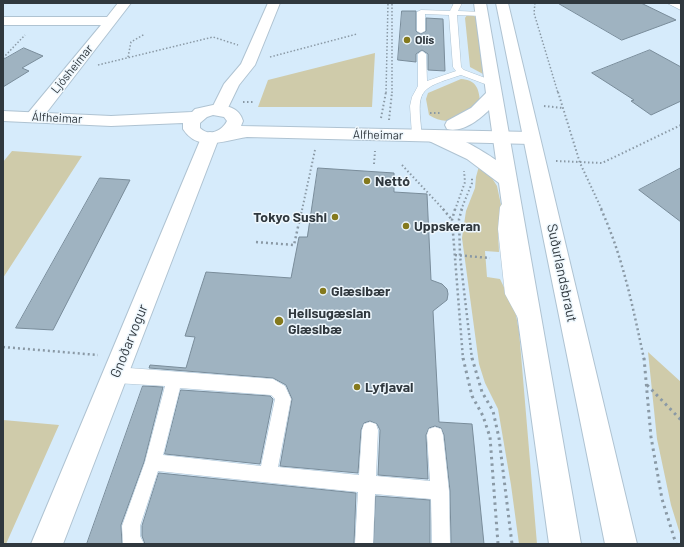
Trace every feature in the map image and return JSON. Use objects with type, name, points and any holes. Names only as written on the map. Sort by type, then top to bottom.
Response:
[{"type":"street","name":"Ljósheimar","points":[[34,117],[125,3]]},
{"type":"street","points":[[195,117],[190,125],[209,135],[234,126],[231,110],[232,84],[248,65],[274,3]]},
{"type":"street","name":"Suðurlandsbraut","points":[[502,3],[621,544]]},
{"type":"street","points":[[481,8],[494,19],[501,44],[514,54]]},
{"type":"street","points":[[481,8],[565,544]]},
{"type":"street","name":"Ljósheimar","points":[[3,21],[110,21]]},
{"type":"street","points":[[453,125],[472,116],[489,100],[494,88]]},
{"type":"street","name":"Álfheimar","points":[[111,121],[195,117],[206,111],[231,110],[259,120],[422,131],[453,125],[500,132]]},
{"type":"street","name":"Álfheimar","points":[[3,116],[111,121],[209,135],[247,131],[422,131],[530,133]]},
{"type":"street","points":[[422,131],[453,143],[480,158],[509,181]]},
{"type":"street","name":"Gnoðarvogur","points":[[48,544],[209,135]]},
{"type":"lane","points":[[432,3],[432,12]]},
{"type":"lane","points":[[458,3],[453,13],[457,67],[461,72],[494,88]]},
{"type":"lane","points":[[670,3],[681,8]]},
{"type":"lane","points":[[421,31],[421,12],[453,13],[481,8]]},
{"type":"lane","points":[[422,54],[422,87]]},
{"type":"lane","points":[[422,131],[415,100],[417,92],[422,87],[436,79],[461,72]]},
{"type":"lane","points":[[119,366],[174,380],[273,387],[280,392],[283,399],[268,476]]},
{"type":"lane","points":[[135,544],[131,541],[131,526],[153,462],[174,380]]},
{"type":"lane","points":[[364,544],[370,430]]},
{"type":"lane","points":[[436,435],[440,491],[441,544]]},
{"type":"lane","points":[[153,462],[268,476],[440,491]]},
{"type":"path","points":[[381,119],[386,93],[388,3]]},
{"type":"path","points":[[389,119],[392,92],[392,3]]},
{"type":"path","points":[[535,3],[534,12],[580,163],[613,235],[631,297],[645,364],[651,437],[662,499],[676,544]]},
{"type":"path","points":[[3,58],[42,21]]},
{"type":"path","points":[[128,58],[131,42],[145,34]]},
{"type":"path","points":[[269,57],[357,34]]},
{"type":"path","points":[[70,72],[213,37],[240,46]]},
{"type":"path","points":[[231,110],[254,102]]},
{"type":"path","points":[[541,106],[563,108]]},
{"type":"path","points":[[553,160],[580,163],[602,163],[681,125]]},
{"type":"path","points":[[256,242],[294,246],[316,143]]},
{"type":"path","points":[[374,164],[375,146]]},
{"type":"path","points":[[402,165],[433,197],[452,220]]},
{"type":"path","points":[[462,167],[465,178],[453,210],[452,220],[463,363],[472,396],[483,416],[490,437],[498,544]]},
{"type":"path","points":[[472,175],[472,183],[459,219],[460,256],[472,357],[482,392],[493,411],[499,438],[512,544]]},
{"type":"path","points":[[455,255],[497,259]]},
{"type":"path","points":[[3,347],[119,366]]},
{"type":"path","points":[[647,384],[681,420]]},
{"type":"shaded area","points":[[467,15],[476,17],[483,74],[470,67],[465,18]]},
{"type":"shaded area","points":[[375,53],[372,107],[258,107],[268,80]]},
{"type":"shaded area","points":[[461,79],[470,81],[476,86],[479,93],[480,102],[462,115],[450,120],[443,121],[429,115],[426,99],[428,93]]},
{"type":"shaded area","points":[[12,151],[82,156],[3,278],[3,162]]},
{"type":"shaded area","points":[[479,166],[490,175],[497,186],[501,205],[498,231],[499,252],[485,251],[487,277],[500,279],[515,310],[519,331],[537,544],[519,544],[498,409],[485,383],[479,364],[462,238],[466,211],[475,188]]},
{"type":"shaded area","points":[[648,352],[681,382],[681,537],[671,505],[657,439]]},
{"type":"shaded area","points":[[3,420],[59,425],[6,544],[3,544]]},
{"type":"building","points":[[558,3],[641,3],[676,20],[622,40]]},
{"type":"building","points":[[402,11],[416,11],[416,31],[420,34],[426,31],[426,18],[443,19],[445,71],[428,70],[428,54],[422,50],[416,54],[416,62],[398,60]]},
{"type":"building","points":[[24,48],[43,56],[22,68],[29,71],[3,87],[3,60]]},
{"type":"building","points":[[650,50],[681,67],[681,101],[651,115],[631,101],[634,100],[592,73]]},
{"type":"building","name":"Glæsibær","points":[[318,168],[394,173],[394,192],[427,194],[431,280],[442,284],[447,289],[448,294],[447,300],[433,311],[439,422],[472,424],[484,544],[451,544],[450,491],[444,435],[441,428],[435,426],[429,428],[426,435],[428,479],[378,475],[380,430],[377,424],[370,421],[364,423],[361,430],[358,473],[280,466],[292,399],[286,385],[273,378],[149,368],[150,365],[186,368],[195,337],[185,336],[206,272],[291,278],[299,237],[307,237]]},
{"type":"building","points":[[681,168],[681,222],[639,190]]},
{"type":"building","points":[[100,178],[130,180],[53,330],[16,328]]},
{"type":"building","points":[[143,386],[163,387],[144,462],[121,525],[122,544],[87,544]]},
{"type":"building","points":[[181,390],[270,396],[273,399],[260,464],[165,454]]},
{"type":"building","points":[[159,473],[356,493],[354,544],[145,544],[142,536],[142,526]]},
{"type":"building","points":[[376,496],[430,500],[430,544],[374,544]]},
{"type":"place","name":"Olís","points":[[407,40]]},
{"type":"place","name":"Nettó","points":[[367,181]]},
{"type":"place","name":"Tokyo Sushi","points":[[335,217]]},
{"type":"place","name":"Uppskeran","points":[[406,226]]},
{"type":"place","name":"Glæsibær","points":[[323,291]]},
{"type":"place","name":"Heilsugæslan Glæsibæ","points":[[279,321]]},
{"type":"place","name":"Lyfjaval","points":[[357,387]]}]
